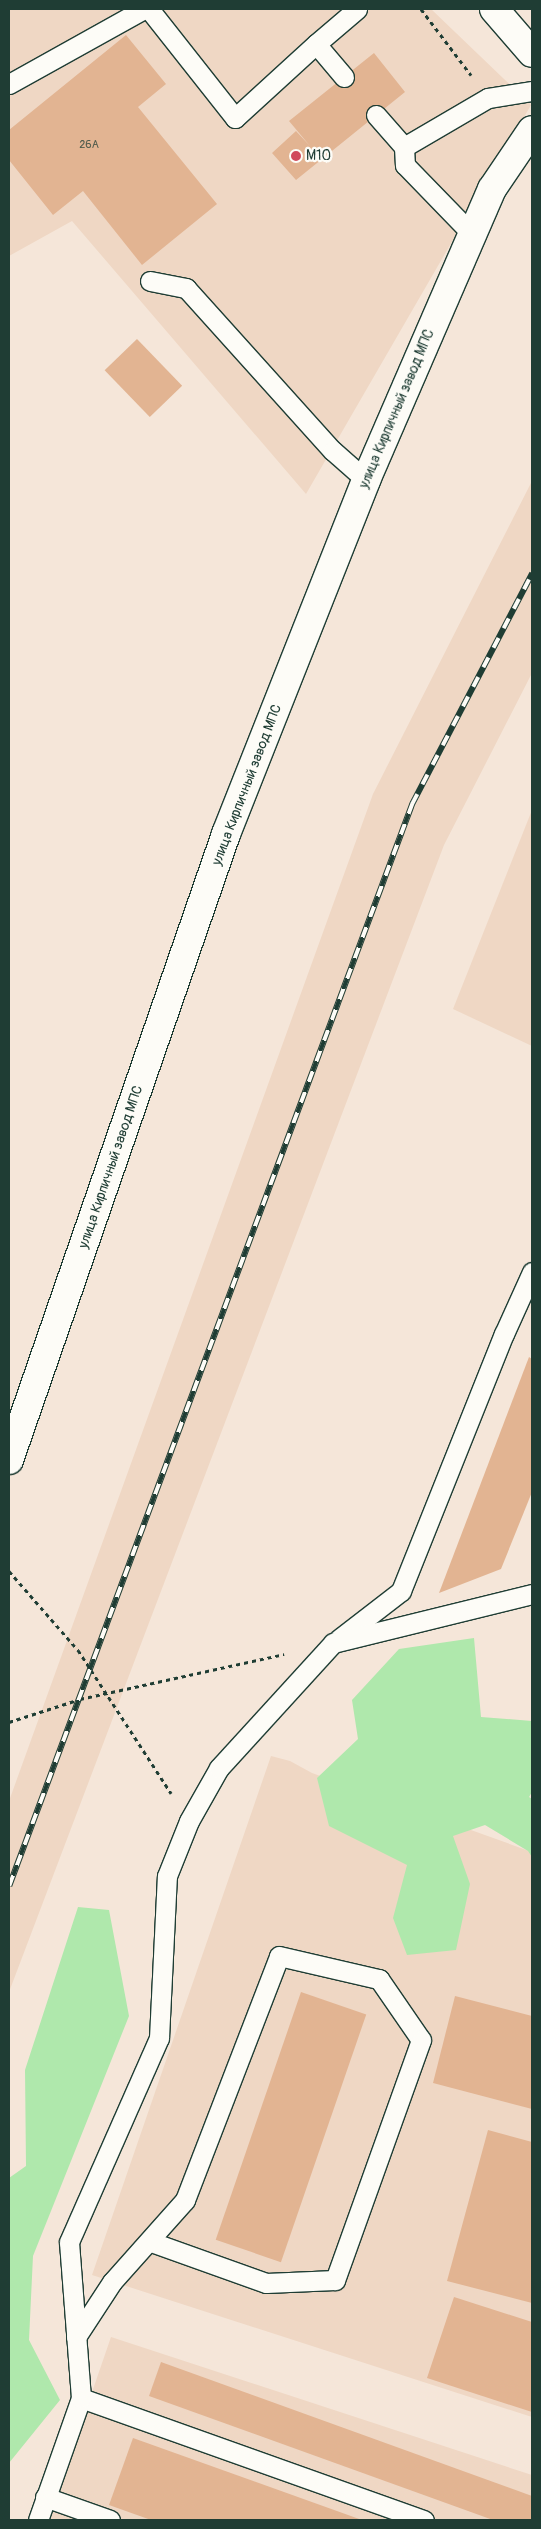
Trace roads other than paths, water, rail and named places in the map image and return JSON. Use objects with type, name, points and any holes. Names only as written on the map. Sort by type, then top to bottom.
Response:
[{"type":"street","points":[[494,9],[532,53]]},
{"type":"street","name":"улица Кирпичный завод МПС","points":[[9,1460],[226,834],[366,480],[492,189],[532,130]]},
{"type":"lane","points":[[9,84],[144,9]]},
{"type":"lane","points":[[149,9],[235,118],[357,9]]},
{"type":"lane","points":[[316,44],[344,77]]},
{"type":"lane","points":[[404,147],[488,98],[532,91]]},
{"type":"lane","points":[[376,115],[404,147],[405,165],[473,235]]},
{"type":"lane","points":[[150,280],[186,288],[334,451],[366,480]]},
{"type":"lane","points":[[38,2520],[81,2398],[69,2242],[158,2038],[167,1876],[189,1821],[219,1768],[333,1643],[401,1591],[504,1334],[532,1272]]},
{"type":"lane","points":[[333,1643],[532,1594]]},
{"type":"lane","points":[[76,2337],[112,2282],[185,2200],[279,1956],[379,1979],[420,2040],[335,2280],[266,2283],[149,2241]]},
{"type":"lane","points":[[81,2398],[424,2520]]},
{"type":"lane","points":[[45,2497],[110,2520]]},
{"type":"railway","points":[[9,1886],[412,804],[532,573]]},
{"type":"place","name":"M10","points":[[296,156]]}]
